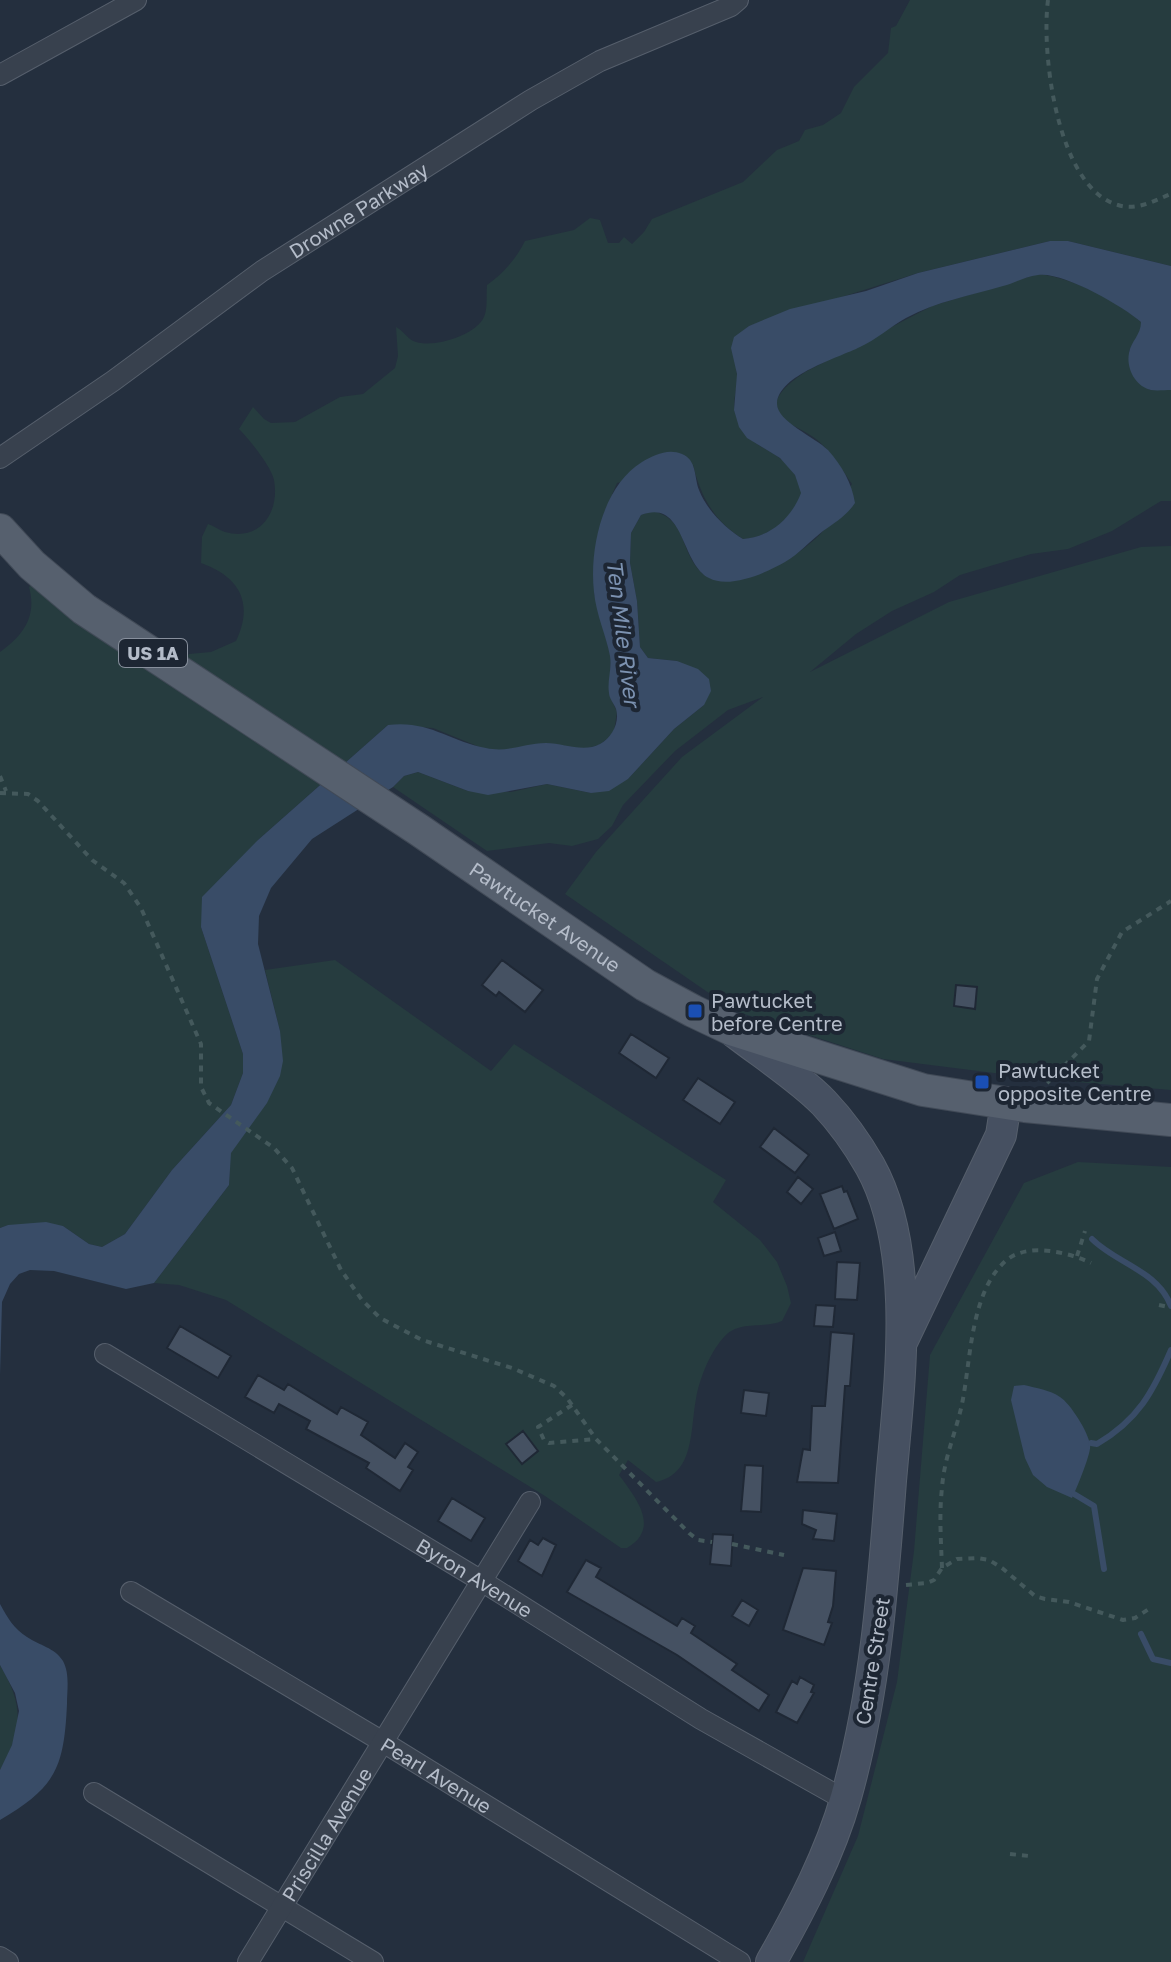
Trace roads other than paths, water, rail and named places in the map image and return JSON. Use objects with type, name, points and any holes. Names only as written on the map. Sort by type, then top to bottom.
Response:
[{"type":"main road","name":"Pawtucket Avenue","points":[[0,530],[32,565],[84,609],[645,985],[731,1029],[923,1090],[1016,1104],[1171,1120]]},
{"type":"main road","name":"Centre Street","points":[[731,1029],[823,1102],[871,1167],[887,1209],[897,1262],[902,1342],[884,1573],[872,1677],[845,1800],[818,1867],[771,1962]]},
{"type":"main road","name":"Centre Street","points":[[902,1342],[1016,1104]]},
{"type":"street","points":[[0,75],[136,0]]},
{"type":"street","name":"Drowne Parkway","points":[[0,458],[113,381],[262,271],[531,100],[600,61],[731,6],[738,0]]},
{"type":"street","name":"Byron Avenue","points":[[105,1354],[480,1580],[701,1719],[845,1800]]},
{"type":"street","name":"Priscilla Avenue","points":[[248,1962],[530,1502]]},
{"type":"street","name":"Pearl Avenue","points":[[131,1592],[383,1742],[740,1962]]},
{"type":"street","points":[[94,1793],[373,1962]]},
{"type":"street","points":[[0,1957],[8,1962]]},
{"type":"water","name":"Ten Mile River","points":[[1050,241],[1068,241],[1171,266],[1171,390],[1145,388],[1130,370],[1129,353],[1141,322],[1107,299],[1049,275],[1029,277],[918,312],[866,344],[811,369],[788,384],[780,393],[778,410],[789,422],[828,450],[842,469],[855,503],[844,515],[785,562],[758,575],[727,582],[709,578],[700,570],[681,534],[666,516],[655,512],[641,515],[631,533],[630,563],[637,601],[640,647],[648,658],[677,661],[698,669],[709,679],[711,691],[704,705],[674,729],[628,779],[609,791],[591,793],[547,784],[488,795],[468,791],[418,772],[404,776],[393,787],[312,839],[271,888],[259,916],[258,944],[280,1031],[283,1061],[280,1076],[267,1103],[231,1153],[229,1185],[154,1283],[126,1289],[54,1271],[30,1270],[19,1274],[10,1284],[2,1302],[0,1375],[0,1228],[46,1222],[63,1226],[89,1244],[102,1247],[125,1234],[172,1170],[231,1105],[243,1073],[243,1054],[201,927],[202,897],[258,840],[388,725],[415,726],[494,749],[546,743],[587,748],[608,738],[614,729],[617,714],[609,695],[610,656],[595,600],[593,575],[597,538],[608,502],[617,486],[651,457],[666,452],[682,454],[693,465],[706,504],[723,524],[743,539],[763,534],[779,524],[792,510],[801,493],[795,475],[780,458],[747,438],[739,427],[734,410],[737,374],[731,348],[734,337],[749,326],[790,309],[866,291],[918,273]]},
{"type":"water","points":[[1024,1385],[1047,1391],[1064,1400],[1089,1440],[1090,1449],[1072,1498],[1047,1487],[1033,1475],[1025,1458],[1011,1400],[1014,1386]]},
{"type":"water","points":[[0,1604],[18,1630],[59,1656],[68,1682],[66,1726],[53,1774],[34,1797],[0,1820],[0,1770],[12,1745],[19,1711],[15,1693],[0,1665]]},
{"type":"waterway","points":[[1092,1239],[1156,1284],[1171,1306]]},
{"type":"waterway","points":[[1091,1443],[1097,1444],[1111,1435],[1134,1415],[1158,1379],[1171,1350]]},
{"type":"waterway","points":[[1074,1494],[1094,1506],[1104,1569]]},
{"type":"waterway","points":[[1141,1634],[1153,1659],[1171,1663]]},
{"type":"place","name":"Pawtucket before Centre","points":[[695,1011]]},
{"type":"place","name":"Pawtucket opposite Centre","points":[[982,1082]]}]
